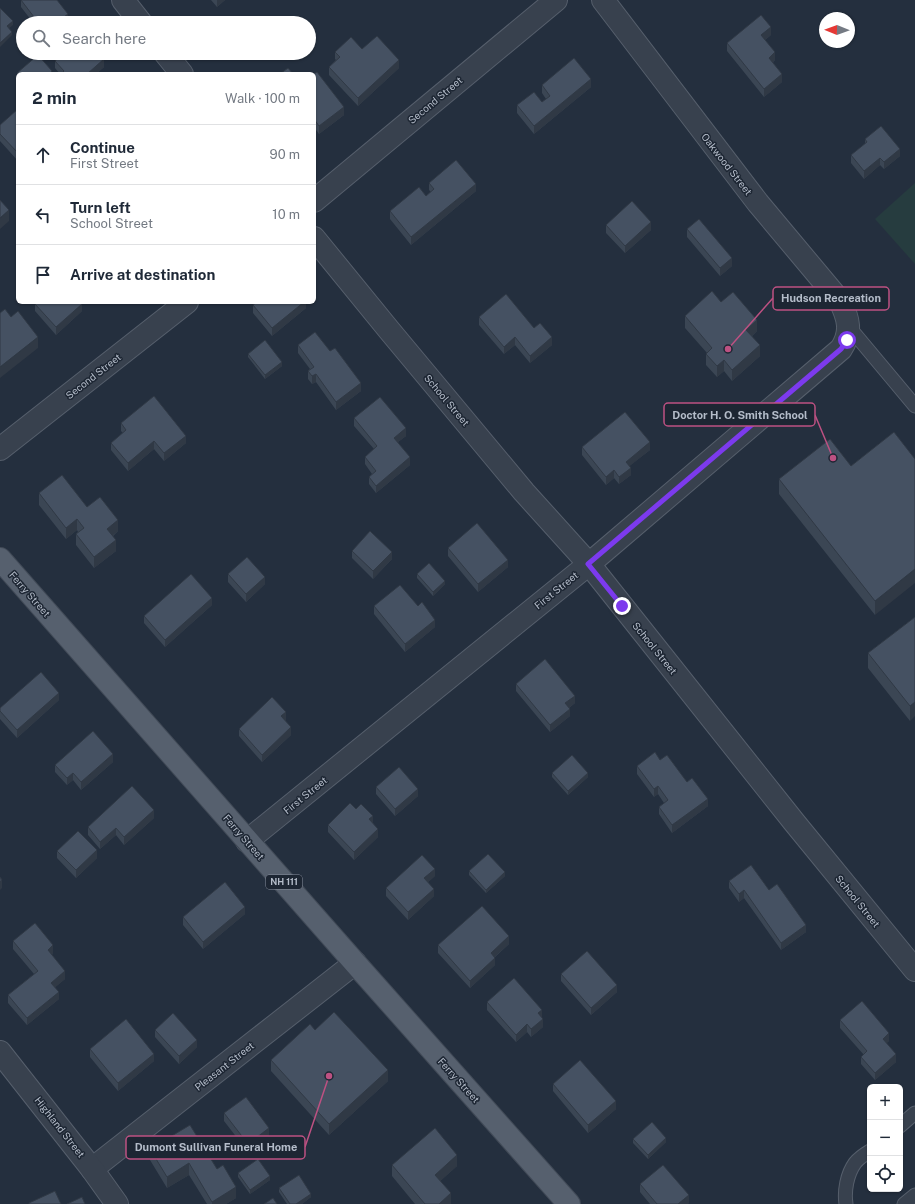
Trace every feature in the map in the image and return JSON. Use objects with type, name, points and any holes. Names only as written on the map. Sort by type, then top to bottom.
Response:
[{"type":"main road","name":"Ferry Street","points":[[0,559],[569,1204]]},
{"type":"street","points":[[123,0],[136,16]]},
{"type":"street","name":"Second Street","points":[[316,199],[556,0]]},
{"type":"street","name":"Oakwood Street","points":[[603,0],[731,169],[840,301],[846,312],[849,326]]},
{"type":"street","points":[[171,60],[180,72]]},
{"type":"street","name":"School Street","points":[[316,240],[524,492],[588,564],[794,822],[915,970]]},
{"type":"street","name":"Second Street","points":[[0,449],[183,304]]},
{"type":"street","name":"First Street","points":[[248,841],[588,564],[841,349],[847,340],[849,326]]},
{"type":"street","name":"Pleasant Street","points":[[92,1169],[355,963]]},
{"type":"street","name":"Highland Street","points":[[0,1052],[118,1204]]},
{"type":"lane","points":[[849,326],[915,406]]},
{"type":"lane","points":[[903,1123],[915,1113]]},
{"type":"lane","points":[[846,1204],[846,1189],[849,1176],[855,1163],[867,1153]]},
{"type":"lane","points":[[904,1204],[915,1194]]},
{"type":"green space","points":[[915,183],[915,264],[875,219]]},
{"type":"building","points":[[21,0],[57,0],[68,14],[65,16],[33,16]]},
{"type":"building","points":[[0,8],[13,21],[7,26],[12,32],[0,43]]},
{"type":"building","points":[[761,15],[771,27],[761,35],[775,52],[769,58],[782,74],[764,89],[727,43]]},
{"type":"building","points":[[377,36],[399,60],[358,98],[329,67],[340,57],[335,52],[351,37],[362,49]]},
{"type":"building","points":[[574,58],[591,79],[534,126],[517,105],[534,92],[542,102],[550,96],[542,85]]},
{"type":"building","points":[[32,60],[42,60],[52,71],[51,72],[18,72]]},
{"type":"building","points":[[103,60],[89,72],[63,72],[64,71],[55,61]]},
{"type":"building","points":[[288,68],[291,72],[283,72]]},
{"type":"building","points":[[316,73],[344,107],[319,126],[316,122]]},
{"type":"building","points":[[16,111],[16,151],[0,134],[0,125]]},
{"type":"building","points":[[881,126],[900,149],[884,162],[880,158],[864,171],[851,155],[867,142],[865,139]]},
{"type":"building","points":[[456,160],[476,184],[411,237],[390,211],[419,187],[426,196],[434,189],[429,183]]},
{"type":"building","points":[[0,200],[9,210],[0,218]]},
{"type":"building","points":[[632,201],[651,222],[625,246],[606,225]]},
{"type":"building","points":[[699,219],[732,258],[720,268],[687,229]]},
{"type":"building","points":[[712,291],[721,302],[733,292],[757,320],[746,330],[760,345],[732,370],[724,360],[717,366],[706,354],[712,348],[685,316]]},
{"type":"building","points":[[506,294],[534,328],[540,323],[552,337],[530,356],[515,337],[504,347],[479,317]]},
{"type":"building","points":[[35,304],[82,304],[56,327]]},
{"type":"building","points":[[254,304],[302,304],[272,328],[253,305]]},
{"type":"building","points":[[5,309],[11,317],[18,311],[38,337],[0,367],[0,313]]},
{"type":"building","points":[[315,332],[330,351],[335,348],[361,383],[336,402],[316,374],[312,376],[308,371],[314,367],[298,345]]},
{"type":"building","points":[[265,340],[282,362],[265,375],[248,354]]},
{"type":"building","points":[[154,396],[186,436],[164,453],[154,441],[128,463],[111,443],[126,430],[121,423]]},
{"type":"building","points":[[380,397],[406,428],[394,438],[410,457],[376,486],[369,477],[376,471],[365,457],[377,446],[354,418]]},
{"type":"building","points":[[625,412],[650,442],[626,462],[631,468],[619,477],[614,470],[606,477],[582,447]]},
{"type":"building","points":[[894,432],[915,459],[915,569],[875,601],[779,479],[830,439],[851,466]]},
{"type":"building","points":[[62,475],[87,507],[100,497],[118,520],[107,529],[116,540],[94,557],[76,534],[84,528],[77,519],[66,528],[39,493]]},
{"type":"building","points":[[477,523],[508,560],[478,584],[448,548]]},
{"type":"building","points":[[370,531],[392,552],[373,571],[352,551]]},
{"type":"building","points":[[247,557],[265,577],[246,594],[228,574]]},
{"type":"building","points":[[429,563],[445,581],[433,592],[417,574]]},
{"type":"building","points":[[191,574],[212,598],[165,640],[144,616]]},
{"type":"building","points":[[400,585],[418,606],[422,602],[435,620],[405,644],[374,606]]},
{"type":"building","points":[[915,617],[915,702],[910,706],[868,653]]},
{"type":"building","points":[[545,659],[575,696],[565,703],[570,709],[550,725],[516,684]]},
{"type":"building","points":[[41,672],[59,693],[17,730],[0,711],[0,708]]},
{"type":"building","points":[[272,697],[286,712],[281,716],[291,727],[262,755],[239,729]]},
{"type":"building","points":[[93,731],[113,754],[81,782],[73,773],[67,778],[55,765]]},
{"type":"building","points":[[655,752],[660,760],[667,755],[687,782],[692,778],[708,799],[672,825],[659,807],[668,800],[658,786],[654,789],[637,766]]},
{"type":"building","points":[[572,755],[588,773],[568,791],[552,773]]},
{"type":"building","points":[[399,767],[418,789],[395,809],[376,787]]},
{"type":"building","points":[[132,786],[154,810],[124,837],[116,828],[100,842],[88,827]]},
{"type":"building","points":[[350,803],[356,809],[361,804],[373,816],[369,819],[378,829],[354,852],[328,825]]},
{"type":"building","points":[[78,831],[97,850],[76,870],[57,851]]},
{"type":"building","points":[[488,854],[505,872],[486,890],[469,871]]},
{"type":"building","points":[[422,855],[435,869],[424,878],[434,889],[408,912],[386,888]]},
{"type":"building","points":[[751,865],[769,890],[777,884],[806,925],[781,943],[744,890],[739,894],[729,881]]},
{"type":"building","points":[[225,882],[245,907],[203,942],[183,917]]},
{"type":"building","points":[[482,906],[509,936],[491,953],[495,958],[470,981],[438,945]]},
{"type":"building","points":[[35,923],[53,945],[48,950],[65,971],[51,983],[59,992],[27,1018],[8,995],[38,971],[13,941]]},
{"type":"building","points":[[587,951],[617,985],[591,1008],[561,974]]},
{"type":"building","points":[[514,978],[542,1010],[538,1013],[543,1019],[531,1029],[527,1024],[516,1035],[487,1002]]},
{"type":"building","points":[[862,1001],[889,1033],[883,1039],[896,1054],[875,1073],[861,1057],[867,1051],[840,1020]]},
{"type":"building","points":[[334,1012],[388,1070],[329,1124],[271,1060],[310,1024],[315,1030]]},
{"type":"building","points":[[173,1013],[197,1040],[179,1056],[155,1030]]},
{"type":"building","points":[[126,1019],[154,1054],[118,1083],[90,1049]]},
{"type":"building","points":[[580,1060],[616,1101],[588,1125],[553,1084]]},
{"type":"building","points":[[246,1097],[269,1128],[248,1144],[224,1113]]},
{"type":"building","points":[[652,1122],[666,1138],[648,1155],[633,1139]]},
{"type":"building","points":[[190,1125],[217,1169],[223,1165],[236,1187],[212,1202],[189,1163],[167,1177],[150,1149]]},
{"type":"building","points":[[435,1128],[457,1155],[435,1175],[451,1193],[439,1204],[425,1204],[392,1165]]},
{"type":"building","points":[[258,1159],[270,1176],[250,1190],[238,1173]]},
{"type":"building","points":[[663,1165],[689,1195],[678,1204],[657,1204],[640,1184]]},
{"type":"building","points":[[299,1175],[311,1194],[296,1204],[290,1204],[279,1188]]},
{"type":"building","points":[[55,1191],[61,1204],[29,1204],[29,1203]]},
{"type":"building","points":[[82,1197],[85,1204],[67,1204]]},
{"type":"building","points":[[273,1198],[277,1204],[264,1204]]},
{"type":"place","name":"Hudson Recreation","points":[[728,349]]},
{"type":"place","name":"Doctor H. O. Smith School","points":[[833,458]]},
{"type":"place","name":"Dumont Sullivan Funeral Home","points":[[329,1076]]},
{"type":"route","points":[[622,606],[588,564],[841,349],[847,340]]}]
